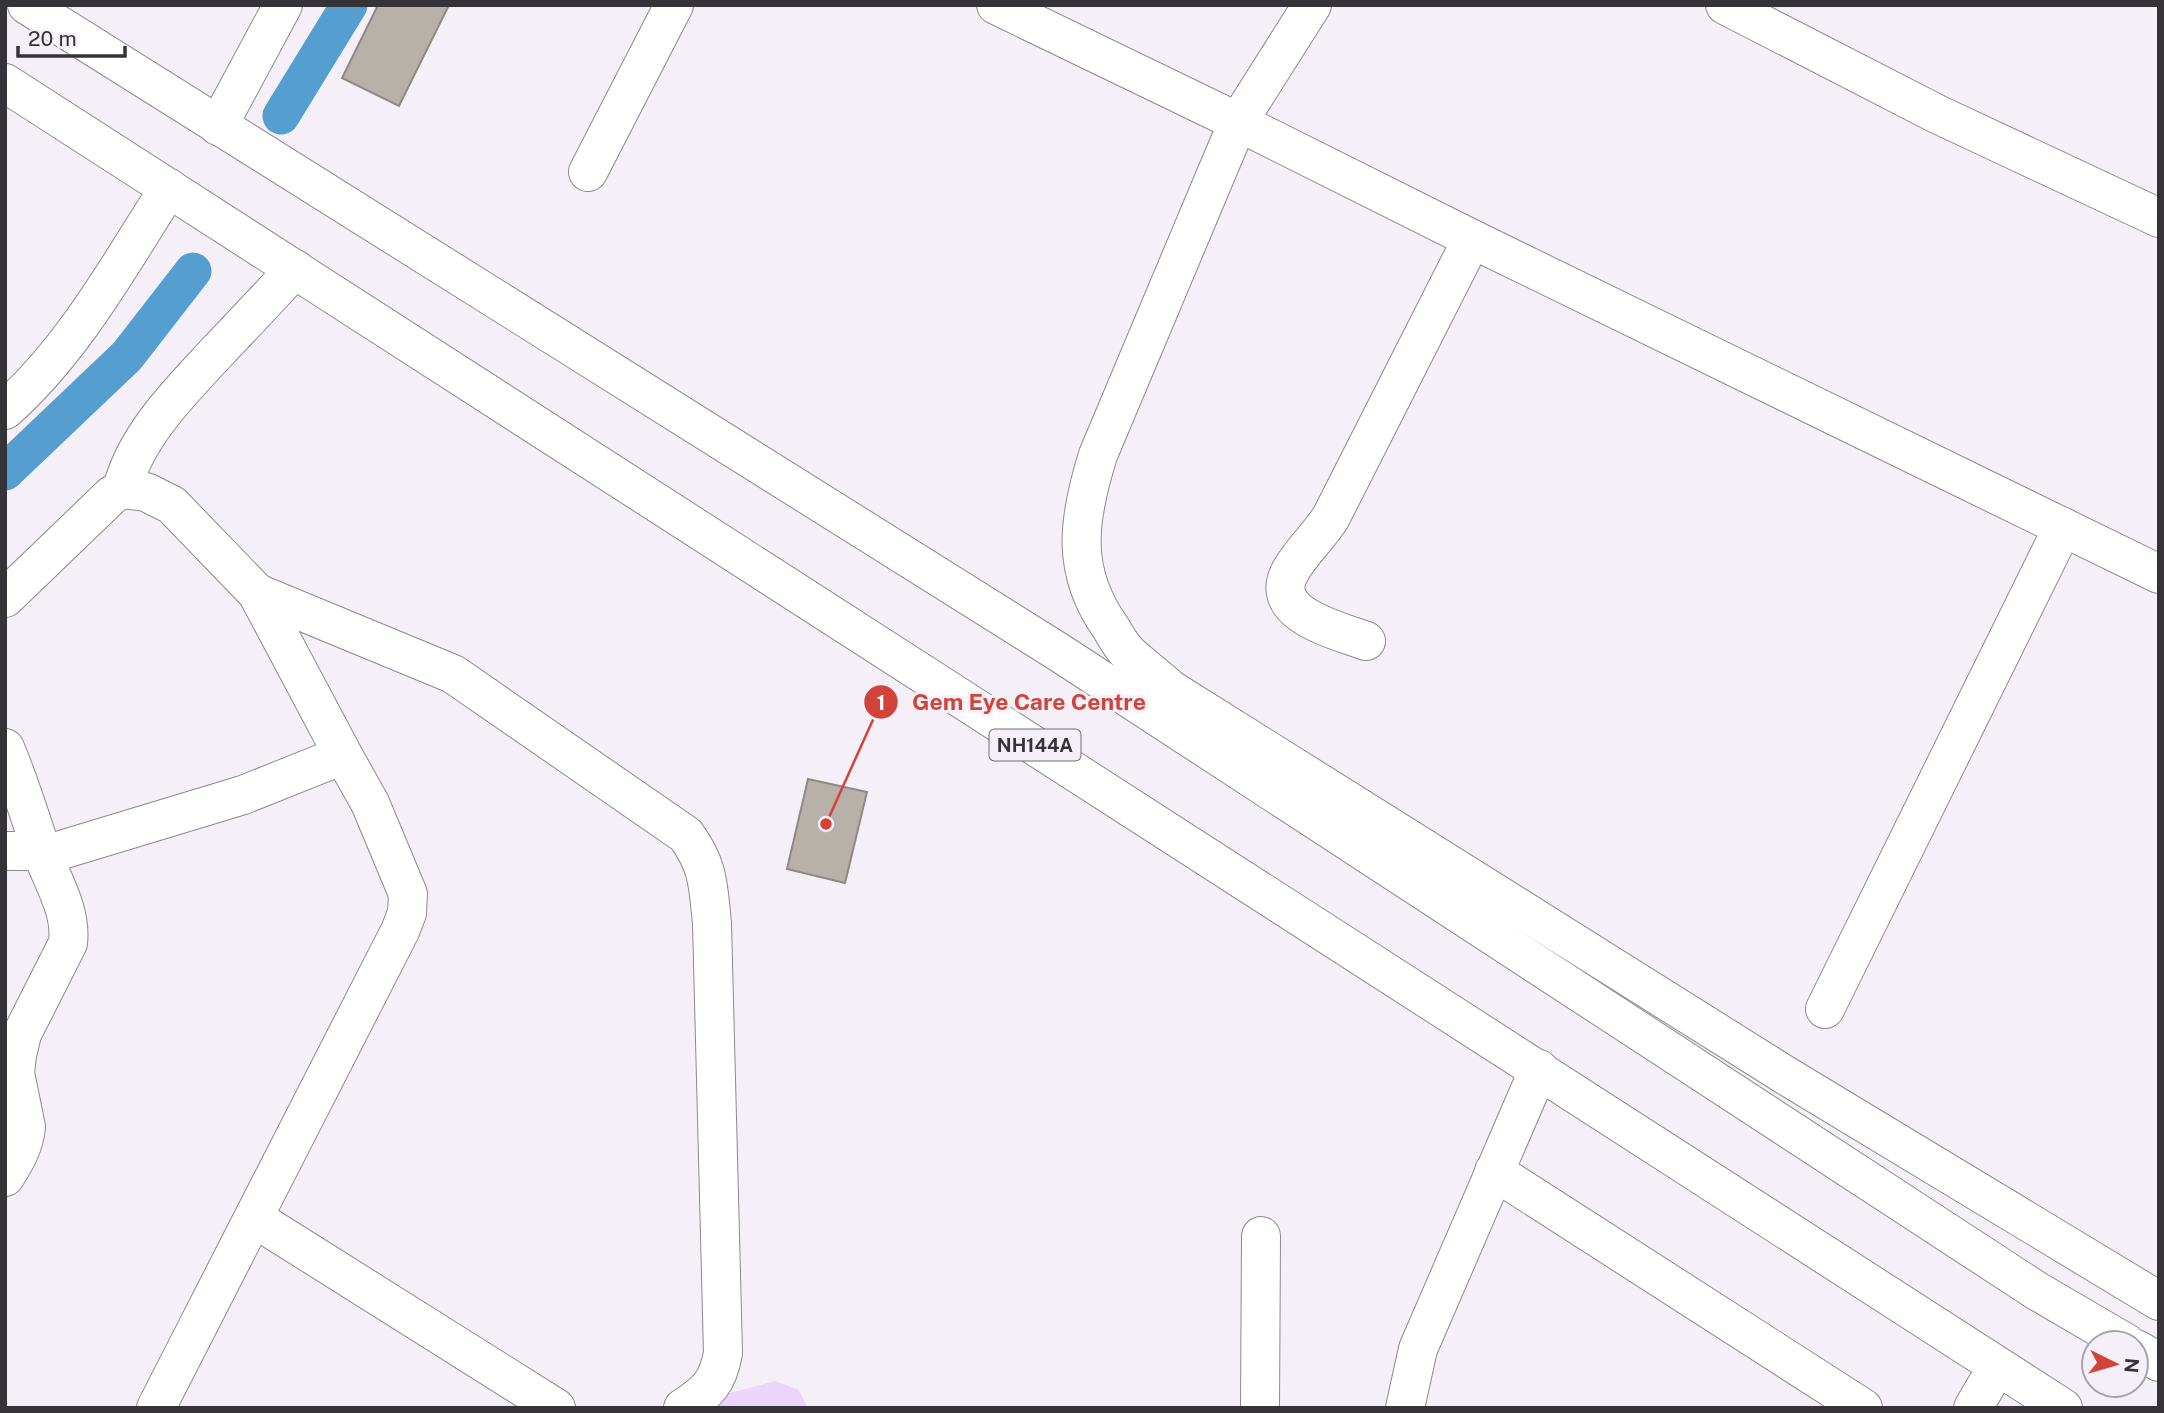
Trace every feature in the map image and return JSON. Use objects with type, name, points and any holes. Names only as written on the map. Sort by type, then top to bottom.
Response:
[{"type":"main road","points":[[27,5],[1049,646],[2025,1284],[2102,1329]]},
{"type":"main road","points":[[218,126],[283,5]]},
{"type":"main road","points":[[588,173],[674,5]]},
{"type":"main road","points":[[996,5],[2159,574]]},
{"type":"main road","points":[[1312,5],[1238,122],[1098,455],[1085,496],[1082,539],[1085,576],[1097,609],[1127,652],[1170,689],[1773,1068],[2159,1301]]},
{"type":"main road","points":[[1725,5],[1937,114],[2159,218]]},
{"type":"main road","name":"NH144A","points":[[5,83],[2063,1408]]},
{"type":"main road","points":[[9,402],[46,368],[80,323],[169,188]]},
{"type":"main road","points":[[1366,641],[1308,619],[1291,605],[1287,596],[1287,578],[1331,517],[1472,239]]},
{"type":"main road","points":[[5,598],[122,489],[128,467],[142,442],[175,397],[295,269]]},
{"type":"main road","points":[[122,489],[146,492],[172,505],[257,593],[370,803],[408,894],[407,913],[400,931],[156,1408]]},
{"type":"main road","points":[[1825,1009],[2063,527]]},
{"type":"main road","points":[[257,593],[453,674],[685,835],[699,854],[708,879],[712,923],[723,1353],[720,1370],[712,1385],[683,1408]]},
{"type":"main road","points":[[5,748],[24,796],[24,851],[65,909],[69,932],[68,943],[22,1034],[15,1073],[26,1127],[21,1150],[5,1177]]},
{"type":"main road","points":[[24,851],[58,851],[243,795],[343,755]]},
{"type":"main road","points":[[1405,1408],[1418,1349],[1539,1069]]},
{"type":"main road","points":[[1494,1171],[1863,1408]]},
{"type":"main road","points":[[254,1217],[556,1408]]},
{"type":"main road","points":[[1261,1236],[1261,1408]]},
{"type":"main road","points":[[1973,1408],[1997,1367]]},
{"type":"shaded area","points":[[775,1381],[799,1390],[808,1408],[695,1408],[730,1393]]},
{"type":"building","points":[[378,5],[449,5],[399,106],[342,78]]},
{"type":"building","points":[[808,779],[867,792],[845,883],[787,869]]},
{"type":"waterway","points":[[281,116],[349,5]]},
{"type":"waterway","points":[[5,472],[127,356],[193,271]]},
{"type":"place","name":"Gem Eye Care Centre","points":[[826,824]]}]
